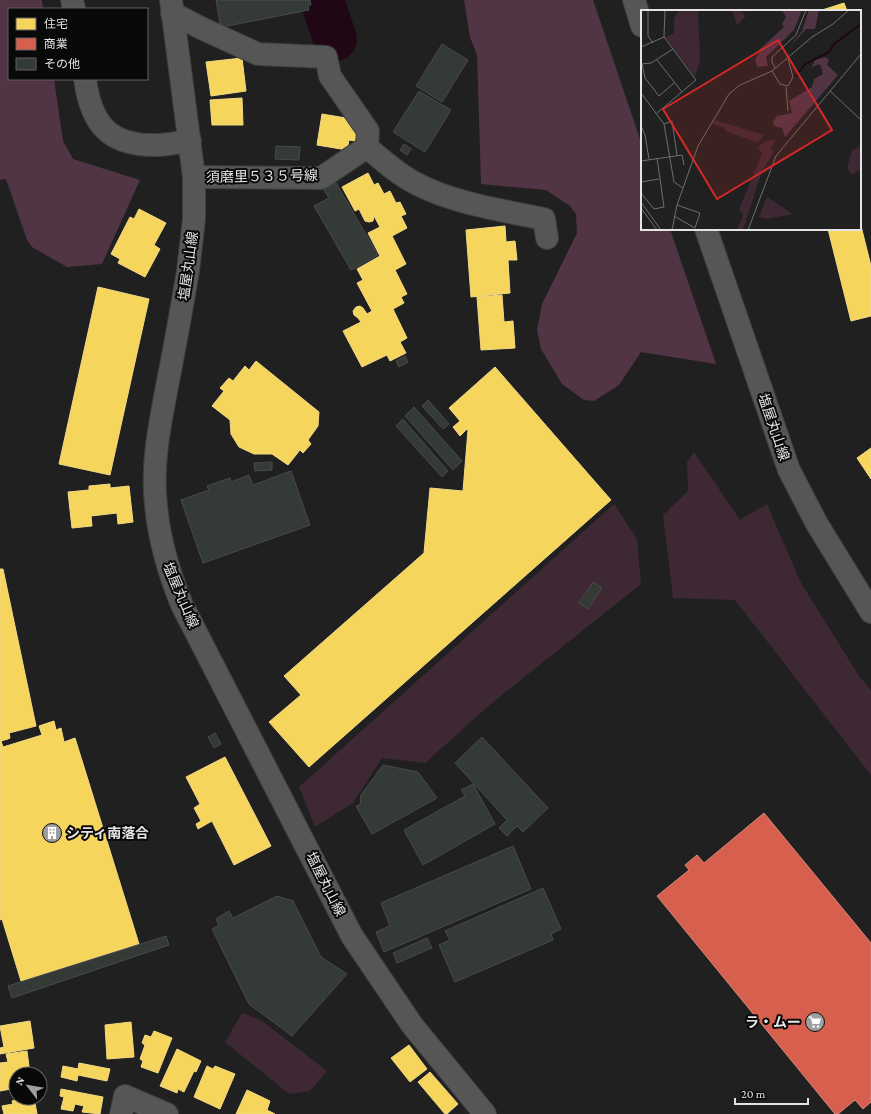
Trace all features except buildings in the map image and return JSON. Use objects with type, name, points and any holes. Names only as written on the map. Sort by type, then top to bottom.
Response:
[{"type":"street","points":[[634,0],[641,23]]},
{"type":"street","points":[[171,6],[201,28],[258,54],[326,57],[330,76],[368,131],[367,148],[416,184],[430,190],[459,201],[544,218],[547,238]]},
{"type":"street","name":"塩屋丸山線","points":[[171,6],[190,141],[195,199],[192,244],[157,438],[155,461],[156,505],[159,533],[165,557],[182,605],[352,936],[412,1025],[485,1114]]},
{"type":"street","points":[[85,80],[87,97],[94,115],[106,130],[120,139],[138,144],[156,145],[190,141]]},
{"type":"street","name":"須磨里５３５号線","points":[[194,177],[321,178],[367,148]]},
{"type":"street","name":"塩屋丸山線","points":[[706,230],[789,470],[809,512],[871,612]]},
{"type":"street","points":[[121,1114],[125,1096],[167,1114]]},
{"type":"shaded area","points":[[0,0],[42,0],[43,8],[8,8],[8,80],[54,80],[63,141],[73,159],[140,180],[102,264],[67,267],[32,247],[27,240],[6,179],[0,180]]},
{"type":"shaded area","points":[[464,0],[593,0],[641,142],[641,230],[670,230],[716,364],[641,352],[619,385],[594,401],[584,400],[562,384],[541,349],[537,330],[542,304],[577,233],[576,214],[570,206],[546,190],[481,184],[477,55],[470,37]]},
{"type":"shaded area","points":[[694,452],[740,520],[767,504],[800,581],[859,676],[871,690],[871,775],[735,600],[673,598],[663,515],[688,491],[687,462]]},
{"type":"shaded area","points":[[614,504],[637,539],[641,584],[492,703],[425,763],[382,758],[353,803],[315,827],[299,787]]},
{"type":"shaded area","points":[[242,1013],[261,1020],[327,1071],[310,1091],[289,1094],[225,1042]]},
{"type":"waterway","points":[[322,0],[335,39]]},
{"type":"place","name":"シティ南落合","points":[[52,833]]},
{"type":"place","name":"ラ・ムー","points":[[815,1022]]}]
